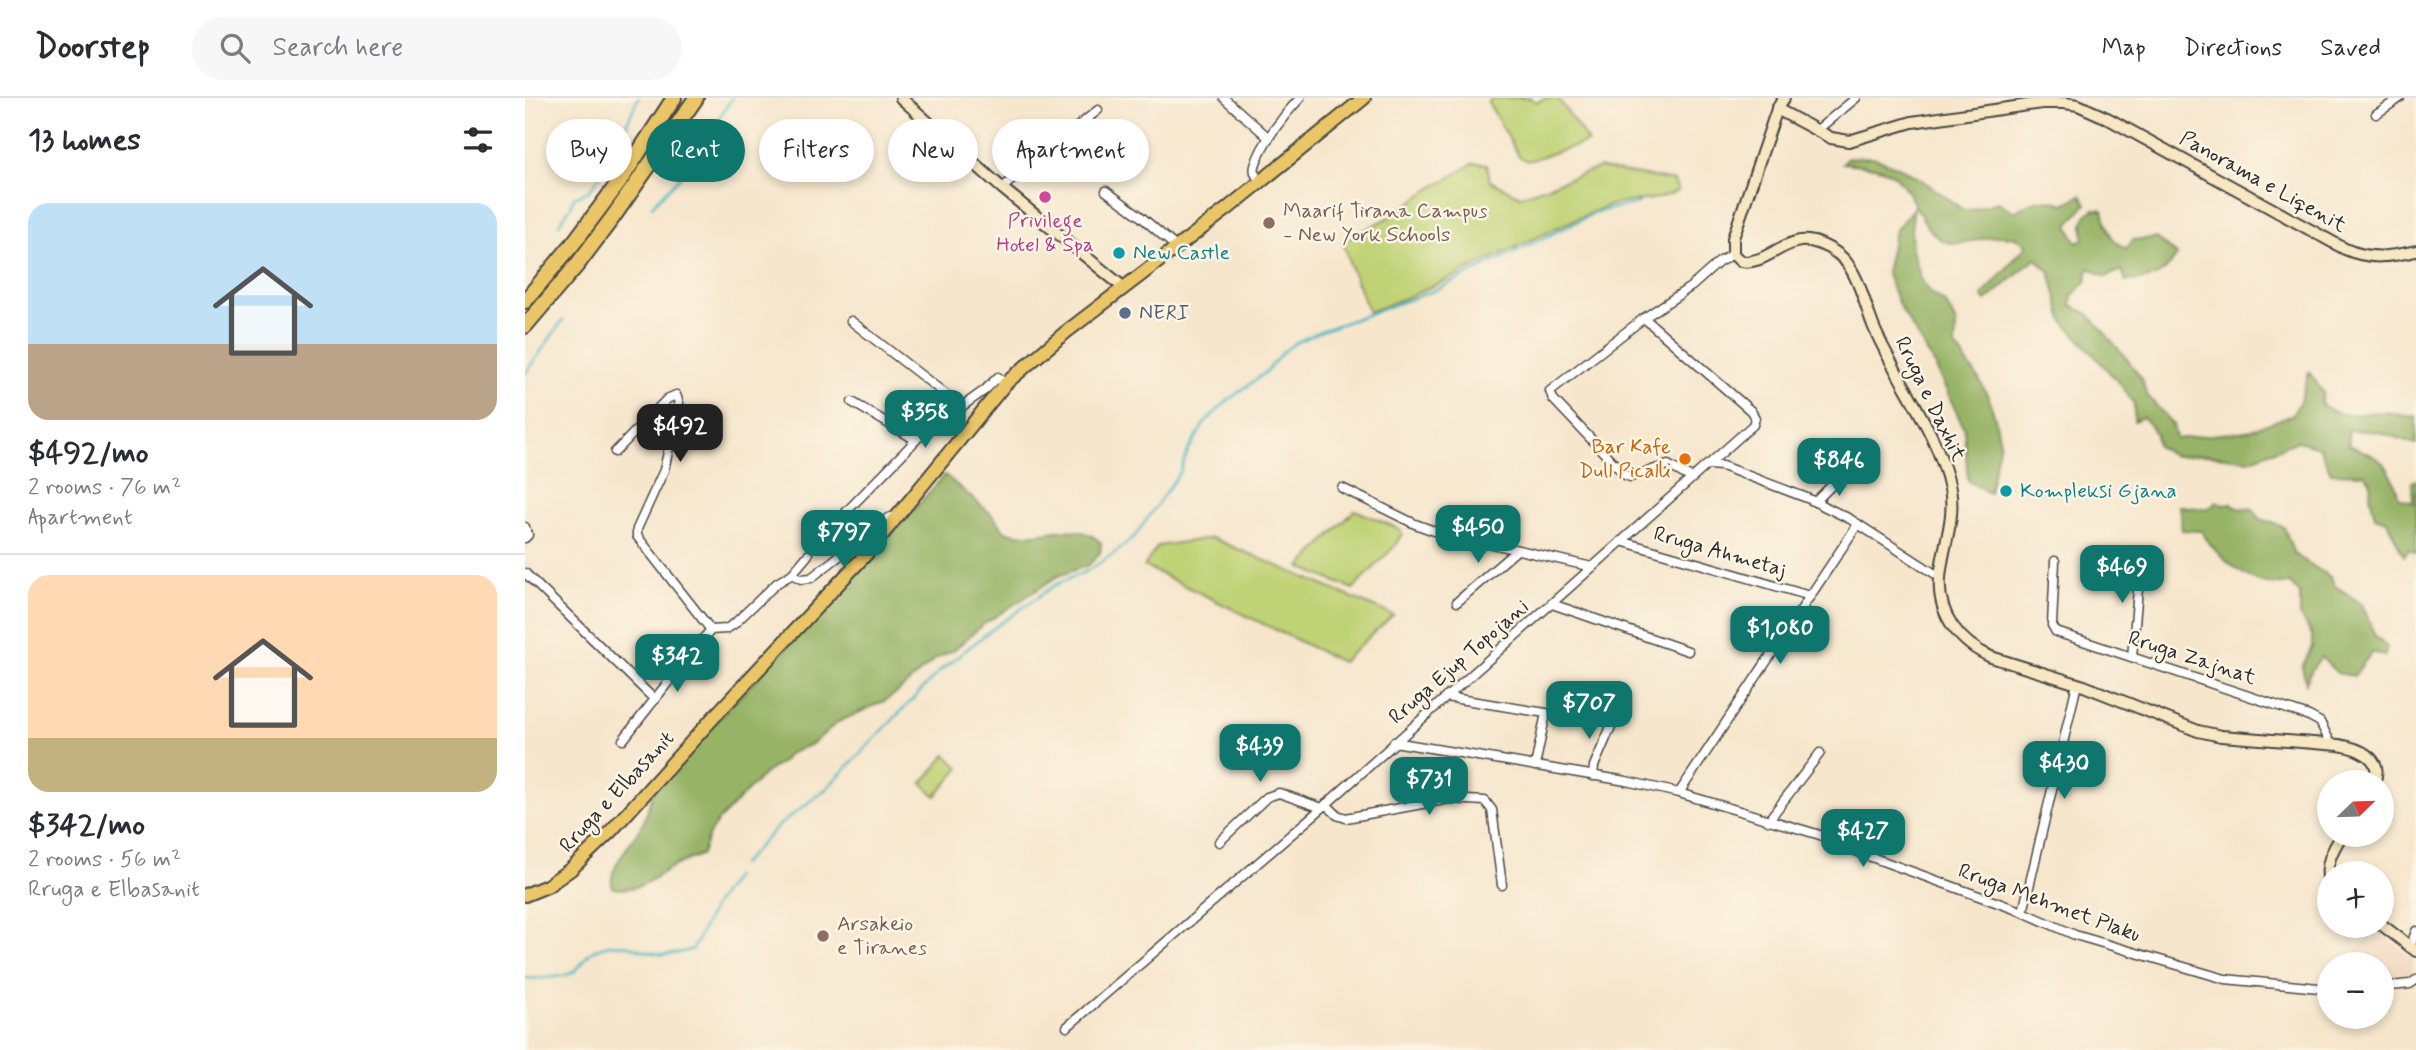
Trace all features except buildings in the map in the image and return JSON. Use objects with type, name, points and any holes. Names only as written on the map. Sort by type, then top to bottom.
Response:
[{"type":"highway","points":[[525,301],[620,181],[674,98]]},
{"type":"highway","points":[[525,326],[613,218],[695,101]]},
{"type":"main road","name":"Rruga e Elbasanit","points":[[525,895],[560,878],[595,848],[868,552],[1006,384],[1123,287],[1364,98]]},
{"type":"street","points":[[901,98],[1002,188],[1123,287]]},
{"type":"street","points":[[1224,98],[1269,138]]},
{"type":"street","points":[[1260,182],[1255,166],[1269,138],[1300,98]]},
{"type":"street","points":[[1691,478],[1668,465],[1630,477],[1625,475],[1550,394],[1552,389],[1644,318],[1733,254],[1733,238],[1775,104],[1784,98]]},
{"type":"street","points":[[1816,131],[1856,98]]},
{"type":"street","points":[[2376,114],[2400,98]]},
{"type":"street","name":"Panorama e Liqenit","points":[[1775,104],[1816,131],[1831,138],[1849,141],[1924,119],[2042,103],[2078,105],[2107,118],[2357,254],[2387,257],[2416,251]]},
{"type":"street","points":[[1002,188],[1098,110]]},
{"type":"street","points":[[1106,191],[1176,247]]},
{"type":"street","name":"Rruga e Daxhit","points":[[1733,254],[1740,261],[1750,262],[1793,242],[1808,241],[1831,250],[1851,269],[1874,329],[1930,436],[1949,483],[1952,512],[1940,577],[1941,594],[1952,628],[1968,645],[1991,657],[2077,684],[2209,734],[2354,748],[2370,757],[2377,770]]},
{"type":"street","name":"Rruga Ejup Topojani","points":[[1067,1027],[1324,806],[1753,425],[1755,418],[1751,411],[1644,318]]},
{"type":"street","points":[[851,321],[962,408]]},
{"type":"street","points":[[846,512],[919,437],[962,408],[998,377],[1006,384]]},
{"type":"street","points":[[615,452],[667,399],[676,395],[679,402],[664,470],[637,529],[637,536],[711,630]]},
{"type":"street","points":[[852,402],[911,438],[919,437]]},
{"type":"street","points":[[1707,465],[1722,466],[1815,502],[1858,524],[1940,577]]},
{"type":"street","points":[[1815,502],[1843,474]]},
{"type":"street","points":[[1342,488],[1415,524],[1451,537],[1592,567]]},
{"type":"street","points":[[792,574],[805,579],[811,578],[888,518],[898,516]]},
{"type":"street","points":[[1679,793],[1858,524]]},
{"type":"street","points":[[525,527],[528,531],[525,538]]},
{"type":"street","name":"Rruga Ahmetaj","points":[[1621,541],[1810,596]]},
{"type":"street","points":[[1457,602],[1517,550]]},
{"type":"street","points":[[623,740],[711,630],[726,629],[745,615],[777,583],[792,574],[808,555]]},
{"type":"street","points":[[2132,657],[2141,556]]},
{"type":"street","name":"Rruga Zajnat","points":[[2055,561],[2056,632],[2309,716],[2320,722],[2331,744]]},
{"type":"street","points":[[525,573],[655,700]]},
{"type":"street","points":[[1552,604],[1688,651]]},
{"type":"street","points":[[2023,912],[2077,684]]},
{"type":"street","points":[[1447,697],[1546,713],[1535,766]]},
{"type":"street","points":[[1593,776],[1594,766],[1616,715]]},
{"type":"street","name":"Rruga Mehmet Plaku","points":[[1394,742],[1679,793],[1820,835],[1863,854],[2023,912],[2075,935],[2214,977],[2317,988]]},
{"type":"street","points":[[1768,821],[1820,753]]},
{"type":"street","points":[[1219,842],[1267,797],[1279,793],[1324,806],[1336,815],[1346,818],[1449,799],[1485,800],[1492,810],[1502,885]]},
{"type":"street","points":[[2394,934],[2413,949],[2416,931]]},
{"type":"street","points":[[2394,986],[2410,984],[2416,980]]},
{"type":"shaded area","points":[[2366,938],[2387,938],[2413,959],[2411,980],[2394,981],[2394,952],[2355,952]]},
{"type":"green space","points":[[1494,98],[1530,98],[1537,102],[1545,98],[1558,98],[1588,142],[1528,161],[1519,156],[1488,102]]},
{"type":"green space","points":[[1873,157],[1910,173],[1963,210],[1998,202],[2015,212],[2032,202],[2050,200],[2064,204],[2081,195],[2086,204],[2068,225],[2077,243],[2084,239],[2083,226],[2087,216],[2094,209],[2103,210],[2112,237],[2126,249],[2133,240],[2156,238],[2177,255],[2162,273],[2142,280],[2126,281],[2122,270],[2106,277],[2089,268],[2086,282],[2072,296],[2071,306],[2088,313],[2127,359],[2141,378],[2147,395],[2173,425],[2176,439],[2247,431],[2292,415],[2300,401],[2309,372],[2323,392],[2321,404],[2330,410],[2351,415],[2382,412],[2416,416],[2416,444],[2379,432],[2348,430],[2349,445],[2377,458],[2388,468],[2399,498],[2413,502],[2412,482],[2416,480],[2416,553],[2409,549],[2404,556],[2387,521],[2375,517],[2370,495],[2371,482],[2365,474],[2331,473],[2319,447],[2298,441],[2249,460],[2209,455],[2174,456],[2157,446],[2156,434],[2143,417],[2134,421],[2134,404],[2121,385],[2063,321],[2050,272],[2036,258],[1986,301],[1982,296],[2027,245],[2007,236],[1963,243],[1944,241],[1930,229],[1908,192],[1891,173],[1864,165],[1843,163],[1847,158]]},
{"type":"green space","points":[[1474,163],[1487,164],[1490,181],[1520,196],[1599,168],[1674,181],[1678,190],[1661,197],[1605,207],[1429,288],[1369,312],[1343,241],[1390,217]]},
{"type":"green space","points":[[1914,207],[1912,249],[1921,279],[1930,292],[1946,304],[1956,323],[1955,346],[1979,379],[1995,418],[2000,442],[1989,493],[1968,481],[1964,428],[1935,366],[1899,305],[1886,272],[1895,231]]},
{"type":"green space","points":[[945,475],[990,513],[1005,531],[1029,534],[1079,531],[1091,535],[1101,543],[1100,553],[1089,565],[1058,576],[981,626],[954,650],[935,659],[898,692],[838,722],[812,744],[788,754],[782,762],[764,774],[718,821],[709,834],[702,854],[676,865],[640,886],[613,888],[613,873],[643,823],[656,786]]},
{"type":"green space","points":[[2217,502],[2253,509],[2260,519],[2284,527],[2294,554],[2330,577],[2334,585],[2362,604],[2375,636],[2387,646],[2385,656],[2372,652],[2354,676],[2337,673],[2321,657],[2306,683],[2302,667],[2312,647],[2312,635],[2300,616],[2300,594],[2290,583],[2276,584],[2250,577],[2227,562],[2201,531],[2182,530],[2179,506],[2206,509]]},
{"type":"green space","points":[[1355,510],[1400,529],[1402,534],[1394,547],[1353,589],[1300,567]]},
{"type":"green space","points":[[1212,538],[1393,615],[1342,662],[1144,566],[1158,546]]},
{"type":"green space","points":[[946,755],[960,768],[936,796],[922,783]]},
{"type":"waterway","points":[[559,224],[574,197],[589,191],[624,143],[626,125],[638,98]]},
{"type":"waterway","points":[[652,206],[682,175],[732,98]]},
{"type":"waterway","points":[[741,865],[777,827],[826,789],[941,670],[991,630],[1055,585],[1089,570],[1135,536],[1180,472],[1188,451],[1204,424],[1227,401],[1265,373],[1283,352],[1295,343],[1433,291],[1597,212],[1639,203]]},
{"type":"waterway","points":[[525,374],[563,320]]},
{"type":"waterway","points":[[525,978],[550,978],[569,974],[578,968],[589,954],[606,946],[627,946],[664,954],[693,949],[715,904],[735,876]]},
{"type":"place","name":"Privilege Hotel & Spa","points":[[1045,197]]},
{"type":"place","name":"Maarif Tirana Campus - New York Schools","points":[[1269,223]]},
{"type":"place","name":"New Castle","points":[[1119,253]]},
{"type":"place","name":"NERI","points":[[1125,313]]},
{"type":"place","name":"Bar Kafe Dull Picalli","points":[[1685,459]]},
{"type":"place","name":"Kompleksi Gjana","points":[[2006,491]]},
{"type":"place","name":"Arsakeio e Tiranes","points":[[823,936]]}]
